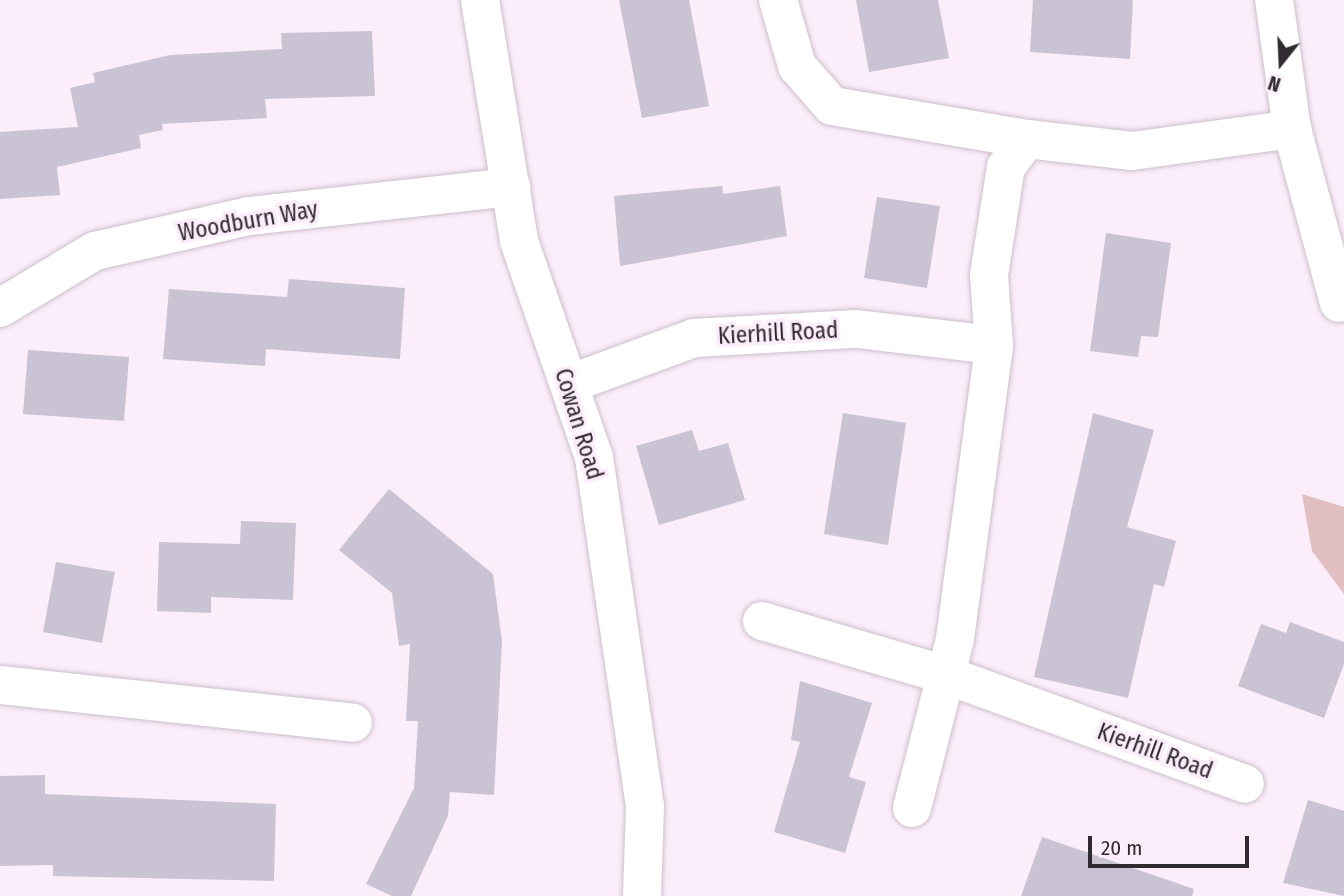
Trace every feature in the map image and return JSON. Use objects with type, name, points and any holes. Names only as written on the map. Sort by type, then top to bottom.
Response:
[{"type":"street","name":"Cowan Road","points":[[480,0],[519,241],[594,457],[645,806],[642,896]]},
{"type":"street","points":[[778,0],[797,66],[832,107],[1027,139],[1132,151],[1292,129]]},
{"type":"street","points":[[1274,0],[1292,129],[1339,303]]},
{"type":"street","points":[[912,808],[946,675],[994,345],[989,275],[1006,167],[1027,139]]},
{"type":"street","name":"Woodburn Way","points":[[0,308],[95,251],[249,216],[511,187]]},
{"type":"street","name":"Kierhill Road","points":[[569,384],[695,338],[857,328],[994,345]]},
{"type":"street","name":"Kierhill Road","points":[[762,621],[946,675],[1245,784]]},
{"type":"street","points":[[0,685],[353,723]]},
{"type":"shaded area","points":[[1302,494],[1344,507],[1344,594],[1312,551]]},
{"type":"building","points":[[619,0],[689,0],[709,106],[642,118]]},
{"type":"building","points":[[856,0],[938,0],[949,58],[869,72]]},
{"type":"building","points":[[1033,0],[1133,0],[1130,59],[1030,52]]},
{"type":"building","points":[[372,31],[375,96],[265,99],[267,118],[162,124],[163,130],[139,135],[141,148],[57,167],[60,195],[0,199],[0,132],[78,127],[70,88],[95,82],[93,73],[170,55],[282,49],[281,33]]},
{"type":"building","points":[[722,186],[723,194],[780,186],[787,236],[620,266],[614,196]]},
{"type":"building","points":[[877,197],[940,206],[927,288],[864,278]]},
{"type":"building","points":[[1106,233],[1171,243],[1158,337],[1141,336],[1138,357],[1090,351]]},
{"type":"building","points":[[289,279],[405,288],[400,359],[266,349],[265,366],[163,359],[169,289],[287,297]]},
{"type":"building","points":[[28,350],[129,357],[124,421],[23,414]]},
{"type":"building","points":[[843,413],[906,423],[888,545],[824,534]]},
{"type":"building","points":[[1093,413],[1154,430],[1127,527],[1176,541],[1164,587],[1154,584],[1128,698],[1034,677]]},
{"type":"building","points":[[692,430],[699,451],[728,443],[745,500],[659,525],[636,446]]},
{"type":"building","points":[[389,489],[493,574],[502,641],[494,795],[450,792],[448,816],[411,896],[392,896],[366,884],[414,788],[418,721],[406,721],[410,644],[399,646],[392,593],[339,550]]},
{"type":"building","points":[[241,521],[296,523],[293,600],[211,597],[211,613],[157,611],[159,542],[240,544]]},
{"type":"building","points":[[56,562],[115,572],[102,643],[43,632]]},
{"type":"building","points":[[1290,622],[1344,642],[1344,664],[1324,718],[1238,686],[1261,624],[1286,633]]},
{"type":"building","points":[[800,681],[872,703],[849,777],[866,782],[845,853],[774,832],[800,742],[791,740]]},
{"type":"building","points":[[45,775],[45,794],[276,804],[274,881],[53,876],[53,865],[0,866],[0,776]]},
{"type":"building","points":[[1308,800],[1344,811],[1344,896],[1283,883]]},
{"type":"building","points":[[1042,837],[1194,889],[1192,896],[1021,896]]}]
